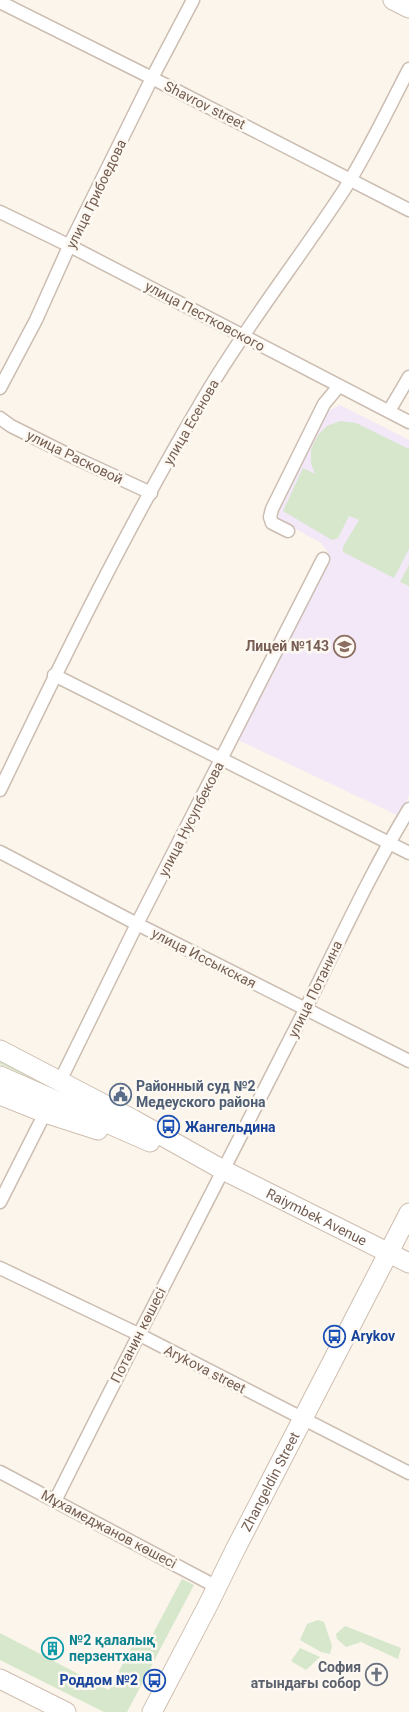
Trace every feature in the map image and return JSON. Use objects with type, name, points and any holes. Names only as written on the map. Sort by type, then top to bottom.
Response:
[{"type":"main road","points":[[393,0],[409,8]]},
{"type":"main road","name":"Raiymbek Avenue","points":[[0,1050],[223,1170],[409,1263]]},
{"type":"main road","name":"Raiymbek Avenue","points":[[0,1076],[176,1153],[223,1170]]},
{"type":"main road","name":"Raiymbek Avenue","points":[[0,1095],[45,1113],[133,1142],[176,1153]]},
{"type":"main road","name":"Zhangeldin Street","points":[[152,1712],[409,1213]]},
{"type":"main road","points":[[0,1679],[66,1712]]},
{"type":"street","name":"улица Грибоедова","points":[[0,388],[36,320],[152,78],[193,0]]},
{"type":"street","name":"Shavrov street","points":[[0,2],[409,210]]},
{"type":"street","name":"улица Есенова","points":[[0,790],[54,675],[206,394],[242,336],[350,180],[409,69]]},
{"type":"street","name":"улица Пестковского","points":[[0,212],[70,246],[409,422]]},
{"type":"street","points":[[389,411],[409,377]]},
{"type":"street","points":[[288,532],[272,523],[270,517],[272,509],[324,404],[339,386]]},
{"type":"street","name":"улица Расковой","points":[[0,418],[11,426],[71,456],[151,493]]},
{"type":"street","name":"улица Нусупбекова","points":[[60,1081],[323,559]]},
{"type":"street","points":[[54,675],[409,853]]},
{"type":"street","name":"улица Потанина","points":[[223,1170],[388,843],[409,810]]},
{"type":"street","name":"улица Иссыкская","points":[[0,852],[409,1061]]},
{"type":"street","points":[[0,1202],[45,1113]]},
{"type":"street","name":"Потанин көшесі","points":[[55,1501],[138,1334],[223,1170]]},
{"type":"street","name":"Arykova street","points":[[0,1268],[138,1334],[409,1472]]},
{"type":"street","name":"Мұхамеджанов көшесі","points":[[0,1472],[217,1587]]},
{"type":"shaded area","name":"Лицей №143","points":[[340,405],[409,440],[409,796],[399,816],[234,738],[329,554],[321,543],[278,519],[279,511],[326,412]]},
{"type":"green space","points":[[340,421],[356,423],[409,449],[409,549],[394,578],[343,552],[343,547],[359,520],[349,516],[338,538],[332,540],[283,511],[303,468],[315,474],[311,463],[311,449],[318,435],[327,426]]},
{"type":"green space","points":[[409,565],[409,586],[400,582]]},
{"type":"green space","points":[[0,1060],[128,1125],[0,1064]]},
{"type":"green space","points":[[182,1579],[194,1585],[127,1712],[104,1712],[0,1660],[0,1633],[109,1690],[136,1639],[148,1643]]},
{"type":"green space","points":[[318,1620],[324,1622],[332,1646],[330,1654],[321,1652],[300,1640],[307,1624]]},
{"type":"green space","points":[[345,1626],[401,1648],[398,1659],[361,1642],[346,1647],[337,1639],[336,1634]]},
{"type":"green space","points":[[300,1648],[320,1657],[306,1670],[291,1661]]},
{"type":"place","name":"Лицей №143","points":[[345,646]]},
{"type":"place","name":"Районный суд №2 Медеуского района","points":[[120,1094]]},
{"type":"place","name":"Жангельдина","points":[[169,1127]]},
{"type":"place","name":"Arykov","points":[[335,1336]]},
{"type":"place","name":"№2 қалалық перзентхана","points":[[53,1648]]},
{"type":"place","name":"София атындағы собор","points":[[377,1675]]},
{"type":"place","name":"Роддом №2","points":[[154,1680]]}]
